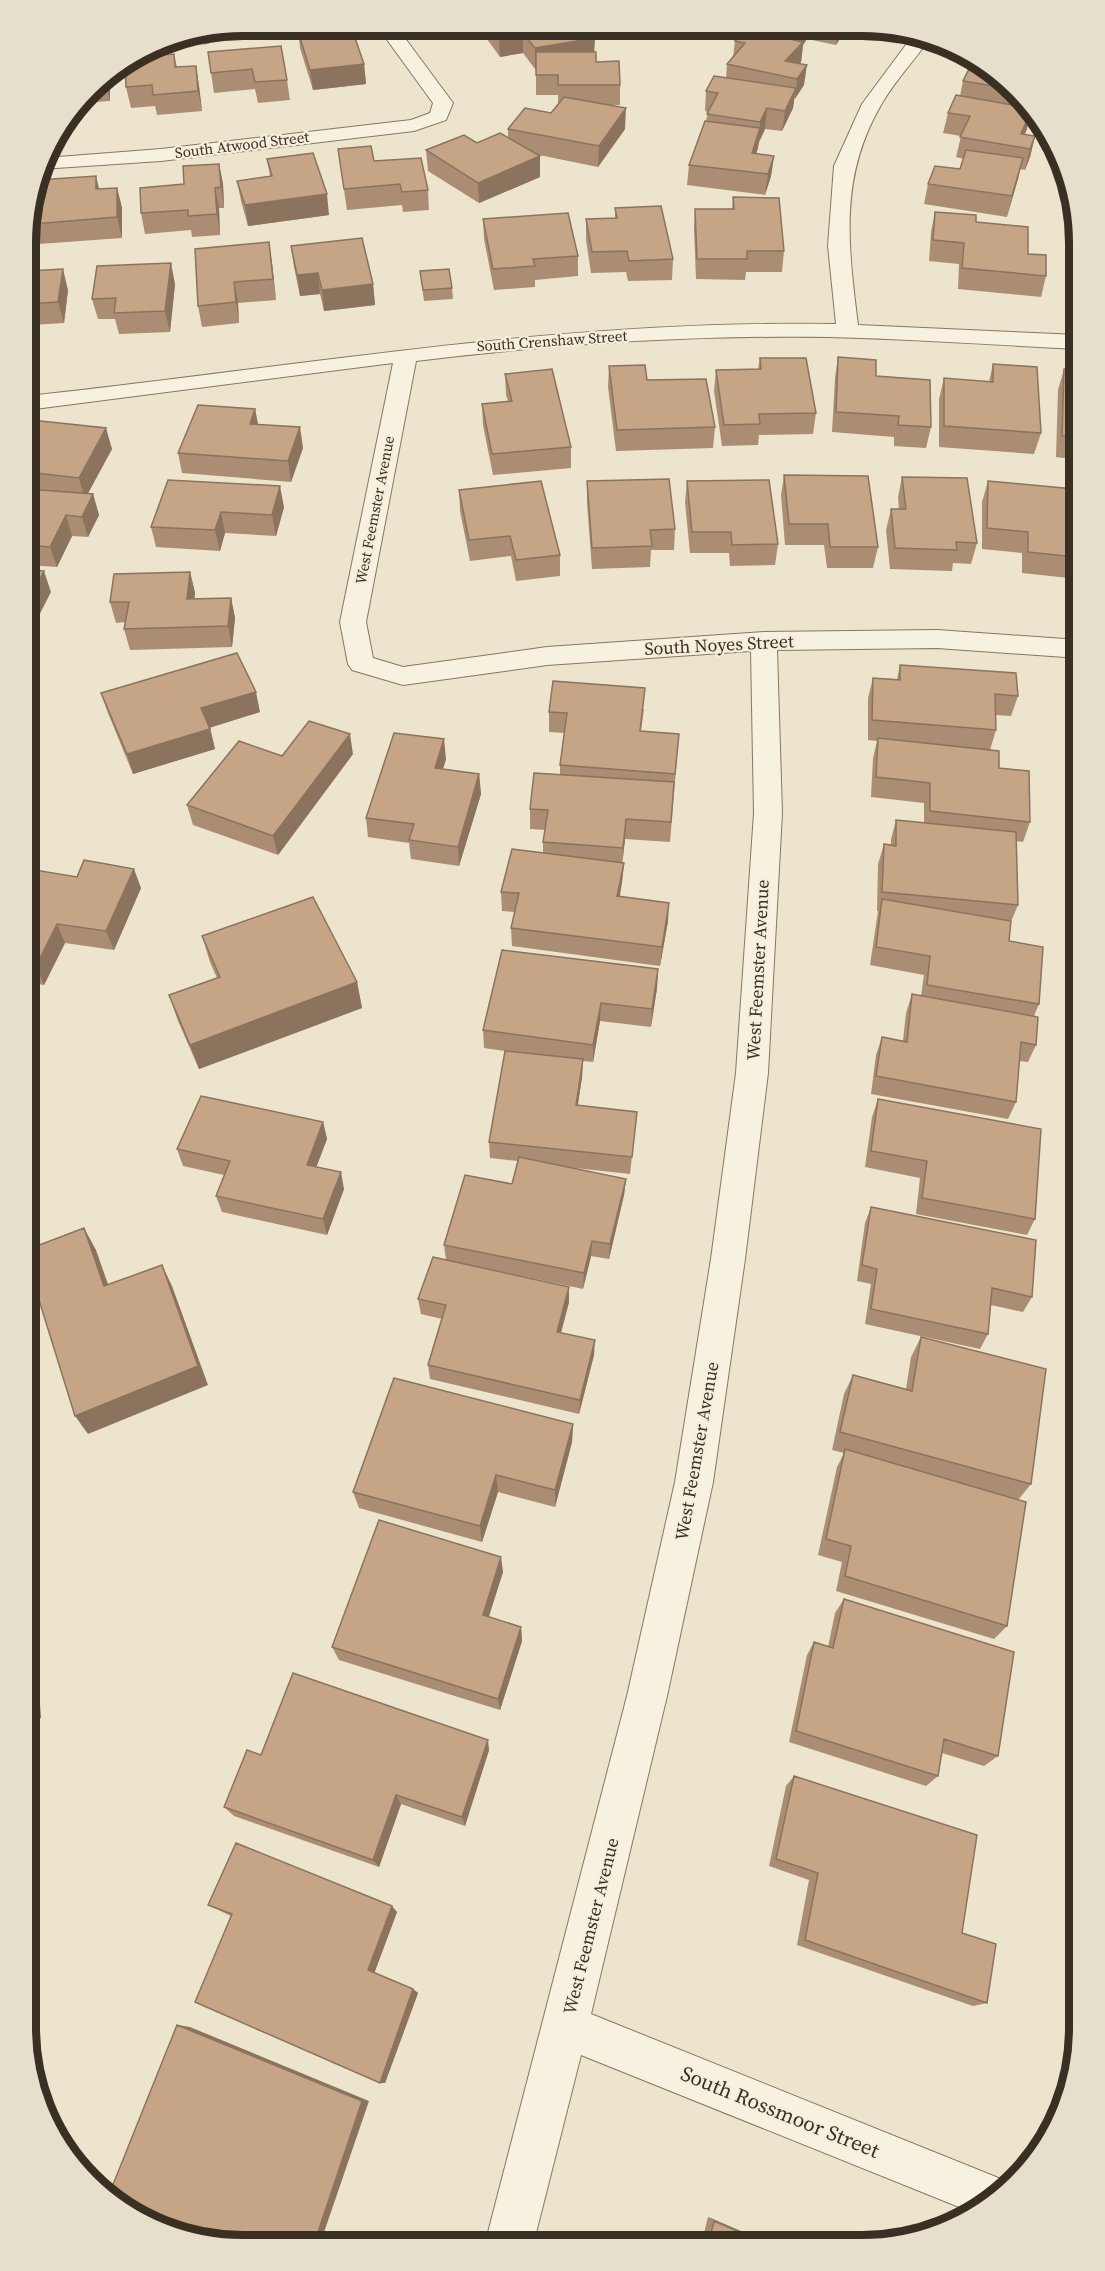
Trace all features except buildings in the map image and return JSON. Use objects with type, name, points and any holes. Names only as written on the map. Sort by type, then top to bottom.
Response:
[{"type":"street","name":"South Atwood Street","points":[[52,163],[161,155],[402,126],[439,116],[443,103],[393,36]]},
{"type":"street","points":[[848,329],[838,246],[844,166],[872,104],[917,44]]},
{"type":"street","name":"South Crenshaw Street","points":[[36,402],[149,391],[406,355],[575,338],[701,331],[848,329],[972,334],[1069,341]]},
{"type":"street","name":"West Feemster Avenue","points":[[361,664],[353,622],[406,355]]},
{"type":"street","name":"South Noyes Street","points":[[361,664],[403,676],[547,656],[764,641],[937,639],[1069,648]]},
{"type":"street","name":"West Feemster Avenue","points":[[511,2235],[566,2026],[647,1696],[694,1482],[728,1259],[752,1073],[768,813],[764,641]]},
{"type":"street","name":"South Rossmoor Street","points":[[566,2026],[985,2194]]}]
